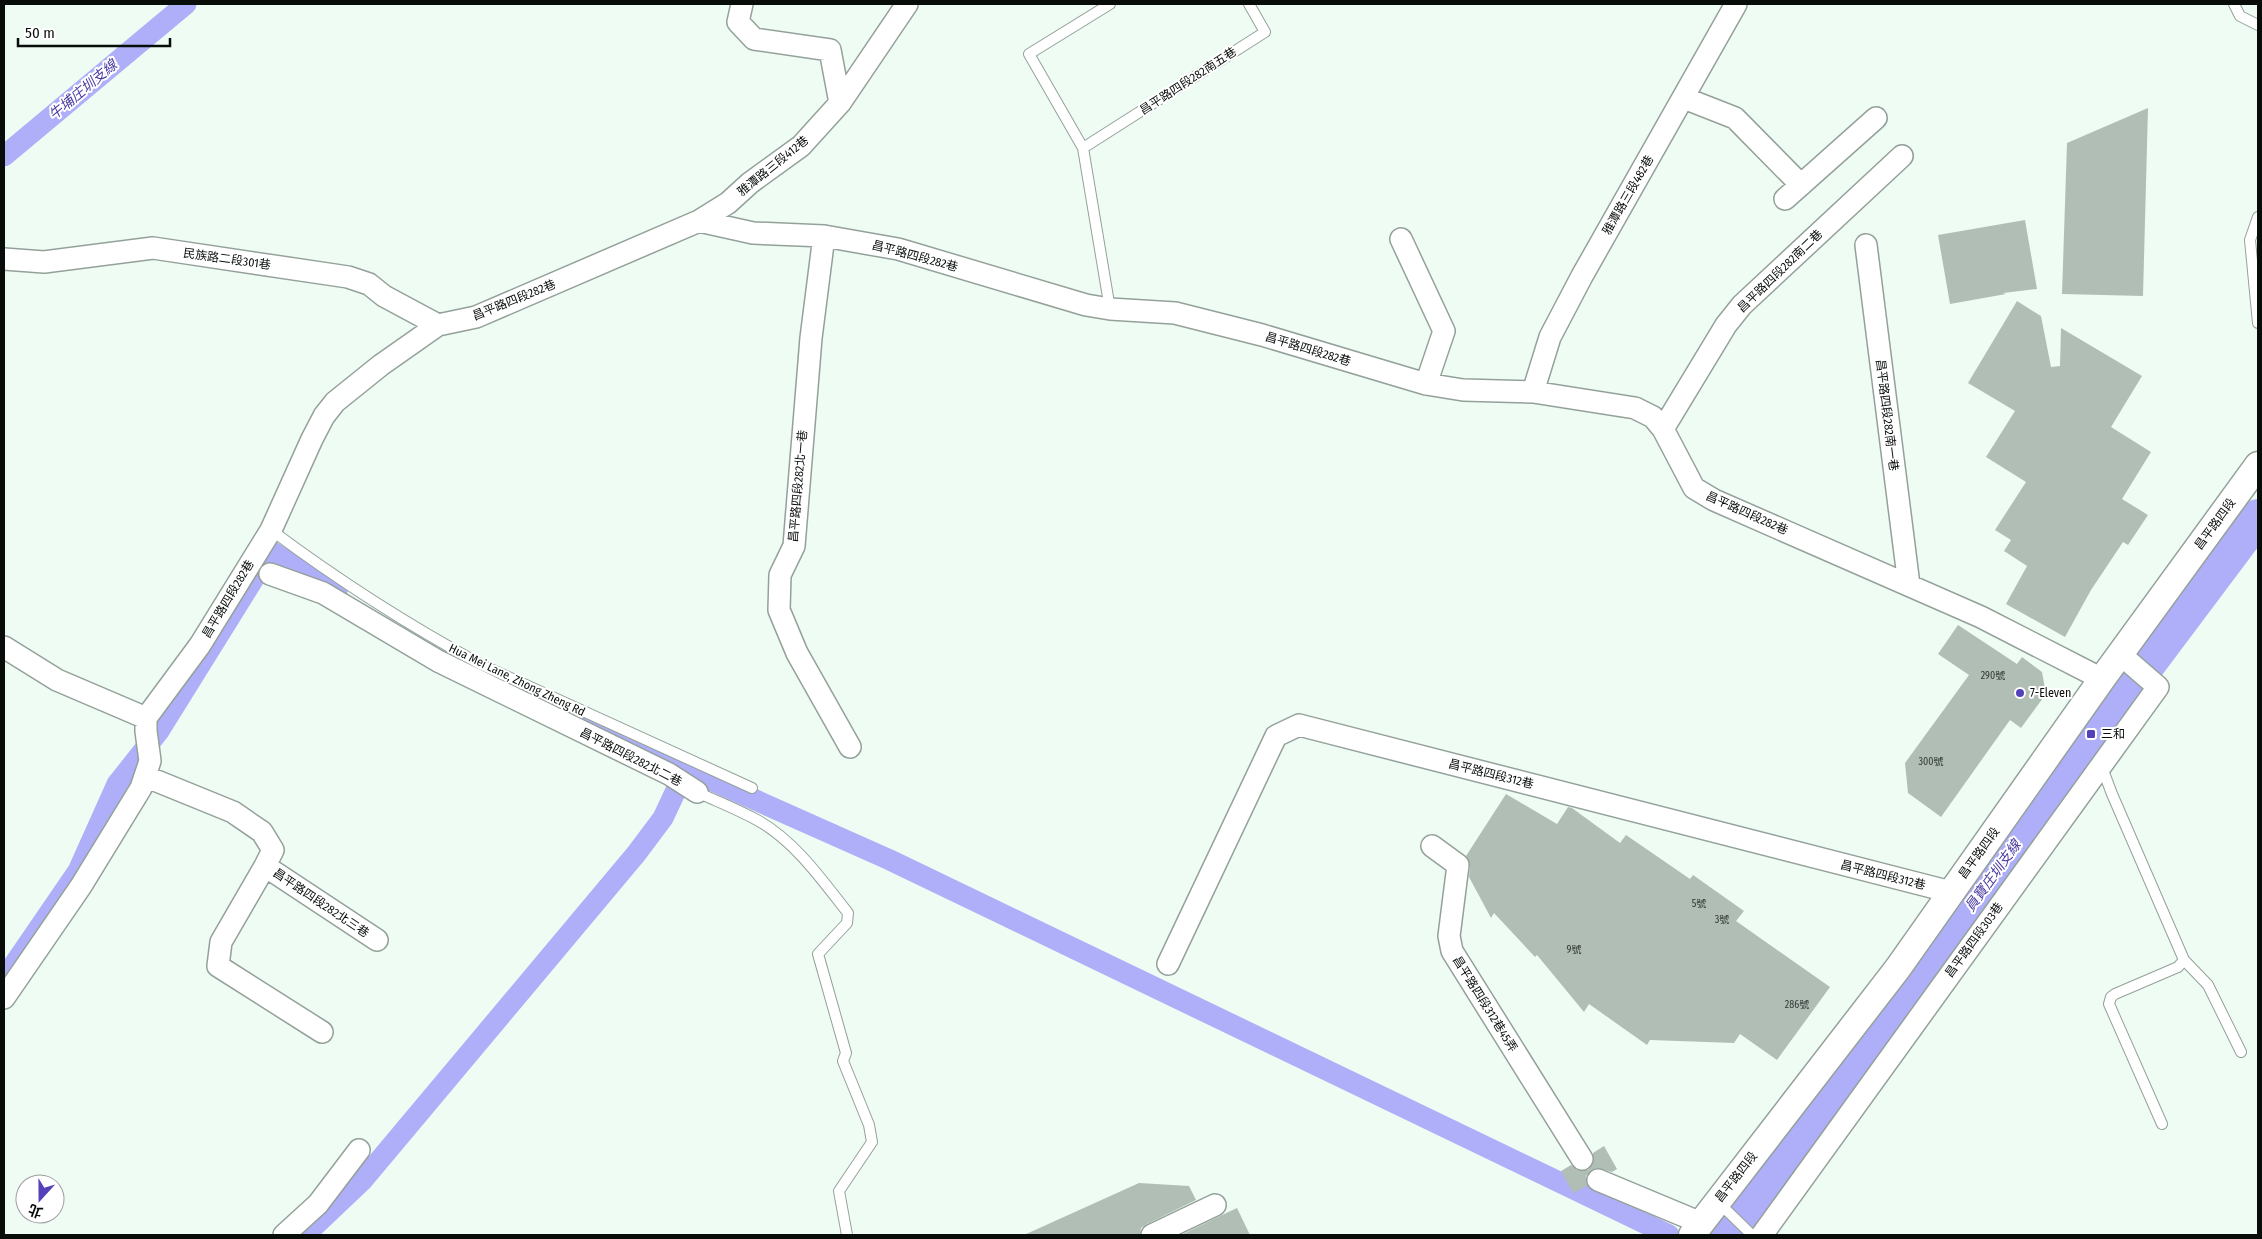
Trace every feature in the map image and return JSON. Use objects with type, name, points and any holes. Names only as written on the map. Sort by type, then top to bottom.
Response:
[{"type":"street","points":[[742,4],[738,22],[754,39],[830,50],[840,102]]},
{"type":"street","name":"雅潭路三段412巷","points":[[699,221],[728,202],[750,183],[801,146],[840,102],[907,4]]},
{"type":"street","name":"雅潭路三段482巷","points":[[1533,392],[1550,337],[1582,276],[1736,4]]},
{"type":"street","points":[[1684,98],[1735,118],[1801,185]]},
{"type":"street","points":[[1785,199],[1876,118]]},
{"type":"street","name":"昌平路四段282南二巷","points":[[1663,429],[1726,326],[1742,305],[1902,156]]},
{"type":"street","name":"昌平路四段282巷","points":[[146,725],[200,645],[258,569],[271,530],[312,438],[324,416],[335,402],[381,364],[438,325],[476,317],[699,221],[753,233],[824,236],[898,249],[1086,305],[1110,309],[1175,313],[1262,335],[1426,384],[1463,390],[1533,392],[1635,408],[1653,417],[1663,429],[1694,488],[1714,500],[1981,617],[2102,679]]},
{"type":"street","name":"昌平路四段282北一巷","points":[[824,236],[811,338],[794,546],[780,574],[779,610],[797,653],[850,747]]},
{"type":"street","points":[[1401,239],[1444,331],[1426,384]]},
{"type":"street","name":"昌平路四段282南一巷","points":[[1866,245],[1909,584]]},
{"type":"street","name":"民族路二段301巷","points":[[4,259],[44,262],[153,248],[329,274],[369,284],[384,296],[438,325]]},
{"type":"street","name":"昌平路四段","points":[[1696,1229],[1723,1206],[1898,968],[2102,679],[2258,465]]},
{"type":"street","name":"昌平路四段282北二巷","points":[[258,569],[323,593],[438,661],[668,774],[697,792]]},
{"type":"street","points":[[4,647],[57,680],[146,725],[148,769],[81,886],[4,998]]},
{"type":"street","name":"昌平路四段303巷","points":[[1762,1235],[2158,687],[2120,654]]},
{"type":"street","name":"昌平路四段312巷","points":[[1168,964],[1276,736],[1299,725],[1951,892]]},
{"type":"street","name":"昌平路四段282北三巷","points":[[148,769],[233,812],[262,832],[273,850],[221,942],[218,966],[322,1032]]},
{"type":"street","name":"昌平路四段312巷45弄","points":[[1432,846],[1458,865],[1449,936],[1452,951],[1582,1158]]},
{"type":"street","name":"昌平路四段282北三巷","points":[[265,866],[377,940]]},
{"type":"street","points":[[284,1235],[318,1204],[359,1150]]},
{"type":"street","points":[[1598,1180],[1696,1229]]},
{"type":"street","points":[[1152,1235],[1215,1205]]},
{"type":"lane","points":[[1110,4],[1029,54],[1084,148],[1110,309]]},
{"type":"lane","name":"昌平路四段282南五巷","points":[[1084,148],[1265,32],[1248,4]]},
{"type":"lane","points":[[2234,4],[2240,16],[2258,24]]},
{"type":"lane","points":[[2258,217],[2250,240],[2258,323]]},
{"type":"lane","name":"Hua Mei Lane, Zhong Zheng Rd","points":[[271,530],[334,577],[442,644],[482,665],[752,788]]},
{"type":"lane","points":[[482,665],[490,688]]},
{"type":"lane","points":[[2101,764],[2112,794],[2184,960],[2208,985],[2241,1052]]},
{"type":"lane","name":"昌平路四段282北二巷","points":[[697,792],[757,820],[772,830],[815,870],[848,914],[846,923],[818,954],[846,1053],[843,1061],[869,1125],[872,1142],[839,1191],[847,1235]]},
{"type":"lane","points":[[2162,1124],[2109,1004],[2111,998],[2116,994],[2178,967],[2184,960]]},
{"type":"lane","points":[[1723,1206],[1752,1235]]},
{"type":"building","points":[[2148,108],[2143,296],[2062,294],[2067,143]]},
{"type":"building","points":[[2025,220],[2037,289],[2003,293],[2006,294],[1950,304],[1938,235]]},
{"type":"building","points":[[2017,301],[2041,316],[2051,367],[2060,366],[2061,328],[2142,376],[2111,427],[2151,452],[2122,499],[2148,515],[2128,545],[2123,542],[2091,590],[2065,637],[2006,604],[2027,566],[2004,551],[2011,540],[1995,530],[2026,482],[1986,457],[2015,411],[1968,383]]},
{"type":"building","points":[[1958,625],[2017,664],[2022,657],[2042,672],[2046,694],[2021,728],[2010,720],[1941,817],[1908,793],[1905,763],[1969,675],[1938,654]]},
{"type":"building","points":[[1506,794],[1557,824],[1568,807],[1620,843],[1626,835],[1690,879],[1693,875],[1744,911],[1736,921],[1830,987],[1777,1060],[1740,1034],[1734,1043],[1650,1040],[1647,1045],[1589,1004],[1584,1012],[1537,955],[1535,957],[1494,913],[1491,918],[1469,877],[1470,866],[1466,856]]},
{"type":"building","points":[[1604,1146],[1617,1169],[1612,1172],[1597,1168],[1591,1170],[1586,1176],[1587,1186],[1573,1193],[1561,1171],[1571,1165],[1577,1170],[1588,1170],[1593,1164],[1593,1153]]},
{"type":"building","points":[[1139,1183],[1189,1186],[1196,1200],[1147,1224],[1141,1228],[1140,1235],[1024,1235]]},
{"type":"building","points":[[1237,1208],[1250,1235],[1181,1235],[1220,1216]]},
{"type":"waterway","name":"牛埔庄圳支線","points":[[4,156],[186,4]]},
{"type":"waterway","name":"員寶庄圳支線","points":[[1728,1235],[2108,717],[2258,517]]},
{"type":"waterway","points":[[4,979],[78,871],[117,784],[159,731],[271,551],[337,592]]},
{"type":"waterway","points":[[579,718],[686,769],[890,860],[1669,1235]]},
{"type":"waterway","points":[[305,1235],[362,1181],[636,854],[663,818],[686,769]]},
{"type":"place","name":"7-Eleven","points":[[2020,693]]},
{"type":"place","name":"三和","points":[[2091,734]]}]
